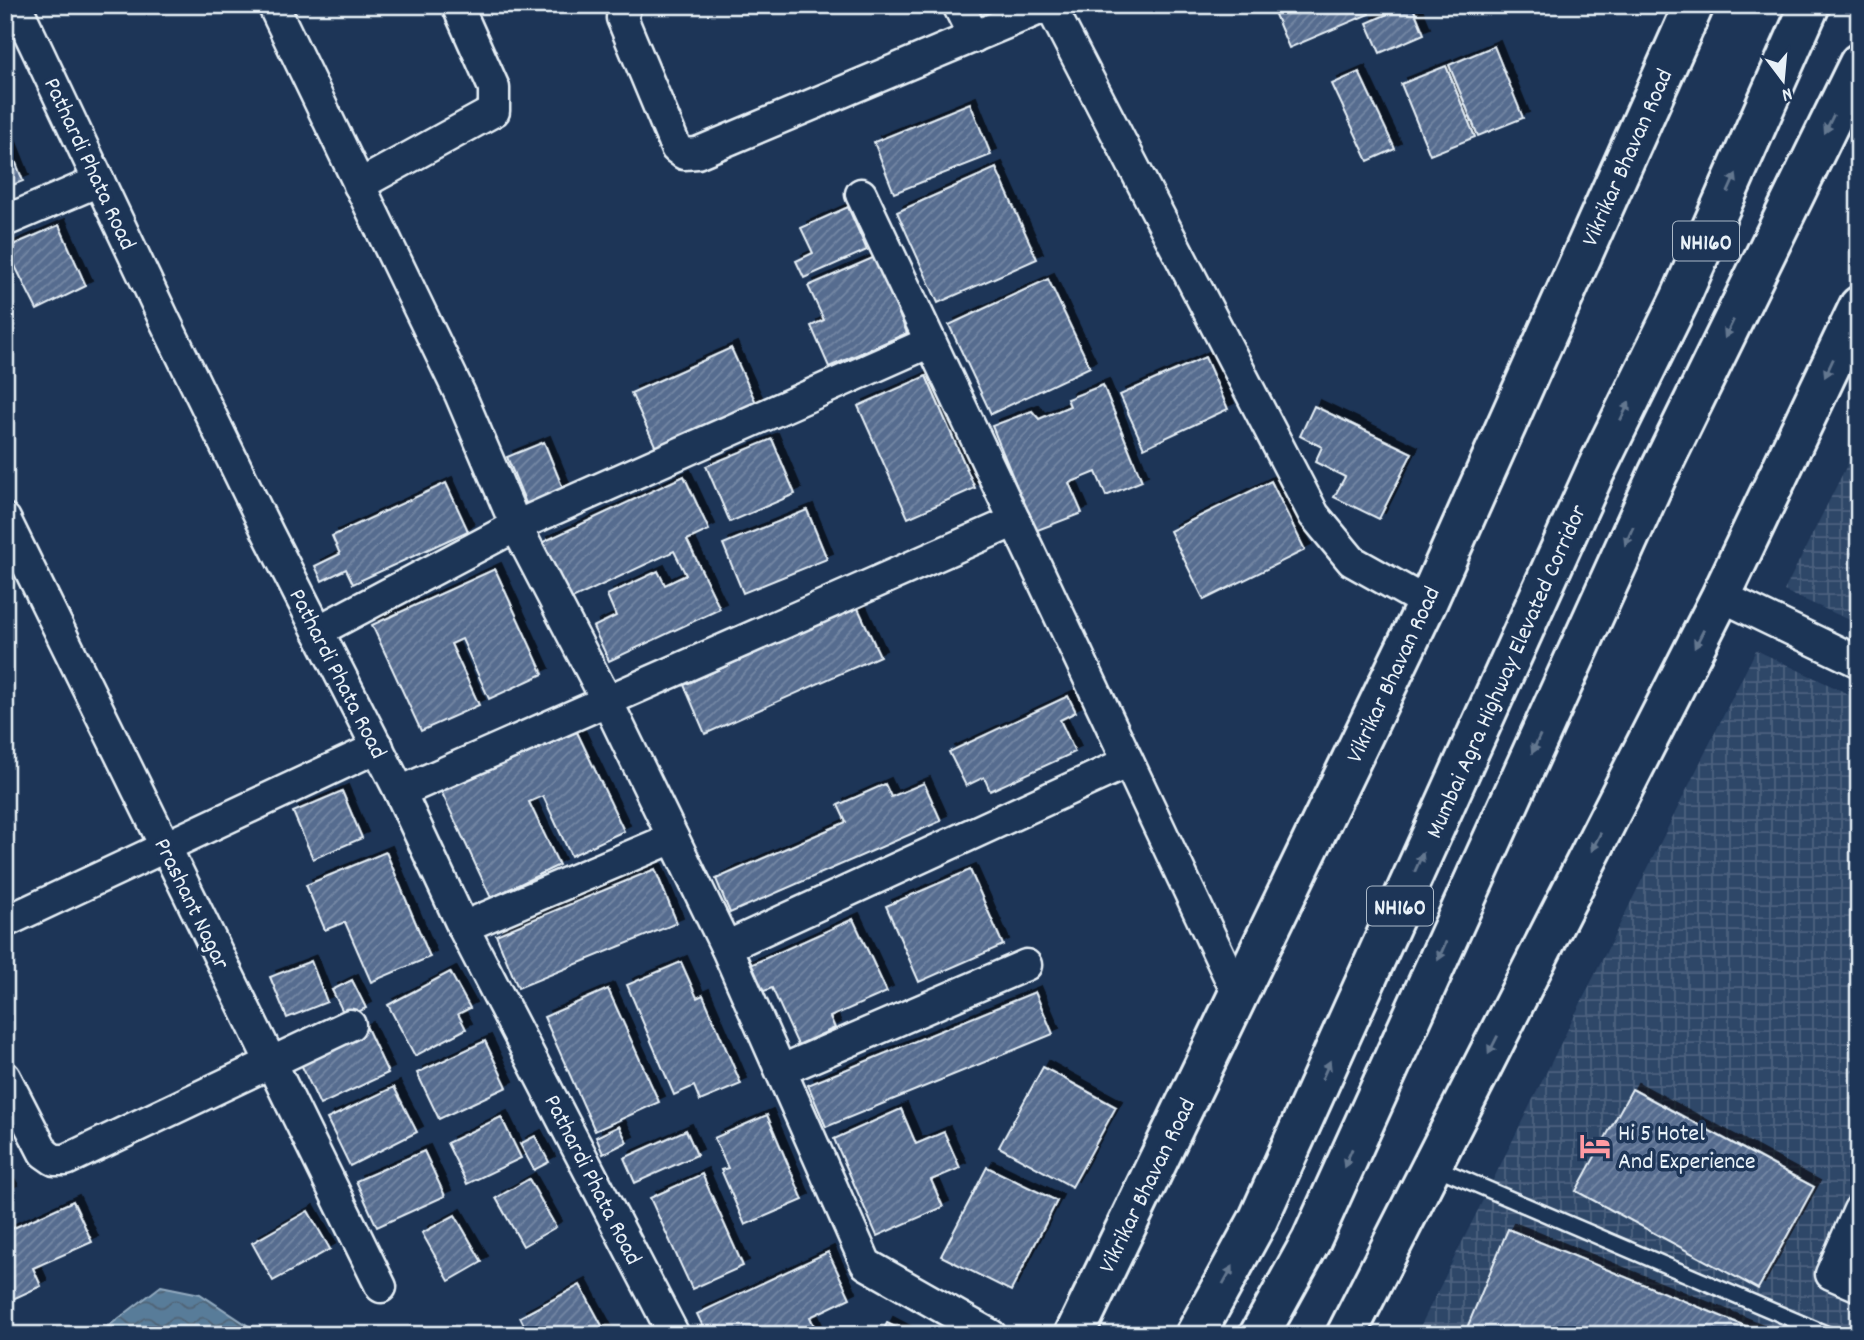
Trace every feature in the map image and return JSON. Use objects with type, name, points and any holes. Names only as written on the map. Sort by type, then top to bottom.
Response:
[{"type":"main road","name":"Vikrikar Bhavan Road","points":[[1074,1335],[1427,603],[1693,5]]},
{"type":"main road","name":"Mumbai Agra Highway Elevated Corridor","points":[[1195,1335],[1258,1220],[1595,472],[1680,299],[1810,5]]},
{"type":"main road","name":"NH160","points":[[1259,1335],[1311,1241],[1657,474],[1859,63]]},
{"type":"main road","points":[[1346,1335],[1721,596],[1859,306]]},
{"type":"street","name":"Pathardi Phata Road","points":[[16,5],[225,445],[378,747],[463,927],[674,1335]]},
{"type":"street","points":[[272,5],[460,394],[516,526],[607,701],[726,947],[866,1264],[991,1335]]},
{"type":"street","points":[[359,185],[494,111],[494,88],[457,5]]},
{"type":"street","points":[[626,5],[622,18],[676,148],[684,154],[696,153],[1050,5],[1314,515],[1352,561],[1427,603]]},
{"type":"street","points":[[958,5],[974,37]]},
{"type":"street","points":[[5,221],[99,181]]},
{"type":"street","points":[[860,194],[1238,995]]},
{"type":"street","points":[[318,631],[516,526],[930,342]]},
{"type":"street","name":"Prashant Nagar","points":[[5,519],[381,1287]]},
{"type":"street","points":[[400,792],[1015,522]]},
{"type":"street","points":[[1721,596],[1859,662]]},
{"type":"street","points":[[5,922],[378,747]]},
{"type":"street","points":[[726,947],[1128,762]]},
{"type":"street","points":[[463,927],[673,838]]},
{"type":"street","points":[[782,1070],[1026,965]]},
{"type":"street","points":[[5,1077],[44,1153],[54,1160],[66,1160],[350,1026]]},
{"type":"street","points":[[1859,1210],[1830,1274],[1859,1286]]},
{"type":"lane","points":[[1432,1166],[1829,1335]]},
{"type":"shaded area","points":[[1859,441],[1859,624],[1784,591]]},
{"type":"shaded area","points":[[1756,650],[1859,699],[1859,1335],[1416,1335]]},
{"type":"water","points":[[161,1286],[200,1294],[262,1335],[97,1335]]},
{"type":"building","points":[[1271,5],[1366,5],[1369,14],[1289,48]]},
{"type":"building","points":[[1412,5],[1424,34],[1380,53],[1367,23]]},
{"type":"building","points":[[1494,46],[1523,118],[1478,136],[1449,65]]},
{"type":"building","points":[[1446,66],[1475,137],[1430,155],[1401,84]]},
{"type":"building","points":[[1359,72],[1395,149],[1368,161],[1332,84]]},
{"type":"building","points":[[970,103],[991,155],[894,193],[874,142]]},
{"type":"building","points":[[5,135],[23,181],[5,188]]},
{"type":"building","points":[[996,168],[1037,259],[938,303],[897,212]]},
{"type":"building","points":[[848,207],[867,250],[804,278],[796,261],[813,253],[801,228]]},
{"type":"building","points":[[59,225],[86,286],[37,310],[6,248]]},
{"type":"building","points":[[875,257],[907,333],[829,367],[811,326],[824,320],[808,286]]},
{"type":"building","points":[[1048,279],[1090,367],[991,414],[949,325]]},
{"type":"building","points":[[731,348],[757,405],[657,450],[631,393]]},
{"type":"building","points":[[1205,357],[1228,409],[1144,448],[1120,395]]},
{"type":"building","points":[[926,376],[975,488],[908,518],[858,406]]},
{"type":"building","points":[[1103,385],[1142,481],[1106,496],[1096,472],[1069,483],[1082,513],[1035,531],[992,426],[1032,411],[1039,419],[1070,406],[1067,399]]},
{"type":"building","points":[[1314,406],[1412,453],[1379,519],[1334,497],[1345,477],[1315,462],[1322,447],[1300,436]]},
{"type":"building","points":[[772,439],[795,494],[730,522],[706,466]]},
{"type":"building","points":[[544,442],[564,491],[527,506],[507,457]]},
{"type":"building","points":[[684,476],[709,530],[687,540],[720,609],[609,661],[593,627],[616,616],[607,595],[658,571],[665,585],[686,575],[674,551],[568,601],[541,543]]},
{"type":"building","points":[[1271,481],[1305,550],[1204,600],[1170,531]]},
{"type":"building","points":[[446,483],[468,531],[353,584],[346,569],[322,581],[315,566],[340,554],[332,536]]},
{"type":"building","points":[[807,510],[827,559],[743,593],[723,544]]},
{"type":"building","points":[[495,569],[543,674],[489,699],[462,639],[451,644],[479,705],[421,731],[372,625]]},
{"type":"building","points":[[856,604],[880,656],[705,734],[684,685],[758,652],[757,648]]},
{"type":"building","points":[[1068,696],[1076,712],[1060,720],[1075,752],[990,791],[984,777],[966,786],[949,752]]},
{"type":"building","points":[[577,732],[624,831],[571,856],[543,796],[529,802],[559,865],[491,898],[441,791]]},
{"type":"building","points":[[924,783],[941,821],[730,913],[716,879],[846,822],[838,805],[885,784],[891,797]]},
{"type":"building","points":[[342,791],[362,838],[313,859],[293,812]]},
{"type":"building","points":[[386,852],[430,957],[371,982],[345,922],[325,930],[306,885]]},
{"type":"building","points":[[655,869],[677,923],[518,988],[496,935]]},
{"type":"building","points":[[970,870],[1003,945],[919,982],[886,906]]},
{"type":"building","points":[[853,919],[887,992],[830,1017],[835,1028],[798,1045],[772,988],[759,993],[746,967]]},
{"type":"building","points":[[311,961],[327,1002],[287,1018],[270,977]]},
{"type":"building","points":[[681,962],[697,998],[703,995],[741,1084],[700,1101],[694,1086],[674,1095],[627,985]]},
{"type":"building","points":[[450,972],[470,1008],[458,1014],[466,1029],[415,1056],[388,1005]]},
{"type":"building","points":[[352,980],[366,1008],[346,1018],[332,990]]},
{"type":"building","points":[[608,989],[659,1102],[595,1131],[544,1017]]},
{"type":"building","points":[[1035,992],[1053,1034],[826,1127],[808,1085]]},
{"type":"building","points":[[367,1028],[388,1073],[320,1105],[299,1060]]},
{"type":"building","points":[[485,1041],[507,1087],[439,1119],[417,1073]]},
{"type":"building","points":[[1043,1067],[1116,1107],[1072,1187],[999,1147]]},
{"type":"building","points":[[394,1087],[417,1132],[350,1166],[327,1119]]},
{"type":"building","points":[[1632,1089],[1814,1187],[1758,1289],[1576,1191]]},
{"type":"building","points":[[901,1109],[916,1144],[944,1132],[960,1168],[931,1180],[943,1207],[877,1236],[834,1139]]},
{"type":"building","points":[[767,1115],[803,1200],[745,1225],[721,1170],[728,1168],[714,1138]]},
{"type":"building","points":[[501,1117],[521,1158],[467,1184],[447,1143]]},
{"type":"building","points":[[619,1126],[627,1142],[603,1154],[596,1137]]},
{"type":"building","points":[[686,1130],[697,1155],[635,1183],[624,1158]]},
{"type":"building","points":[[535,1136],[549,1162],[534,1170],[520,1144]]},
{"type":"building","points":[[424,1151],[445,1196],[377,1227],[356,1181]]},
{"type":"building","points":[[987,1167],[1057,1201],[1011,1291],[941,1256]]},
{"type":"building","points":[[702,1174],[743,1266],[692,1289],[650,1198]]},
{"type":"building","points":[[5,1179],[12,1191],[5,1194]]},
{"type":"building","points":[[529,1179],[556,1227],[523,1246],[496,1198]]},
{"type":"building","points":[[73,1201],[92,1242],[33,1268],[41,1286],[13,1299],[5,1282],[5,1232]]},
{"type":"building","points":[[308,1211],[330,1249],[273,1281],[252,1243]]},
{"type":"building","points":[[455,1215],[482,1262],[449,1281],[422,1233]]},
{"type":"building","points":[[1508,1229],[1767,1335],[1464,1335]]},
{"type":"building","points":[[828,1252],[850,1298],[810,1317],[818,1335],[707,1335],[697,1314]]},
{"type":"building","points":[[580,1285],[607,1335],[529,1335],[520,1317]]},
{"type":"building","points":[[887,1323],[910,1335],[881,1335]]},
{"type":"place","name":"Hi 5 Hotel And Experience","points":[[1595,1146]]}]
